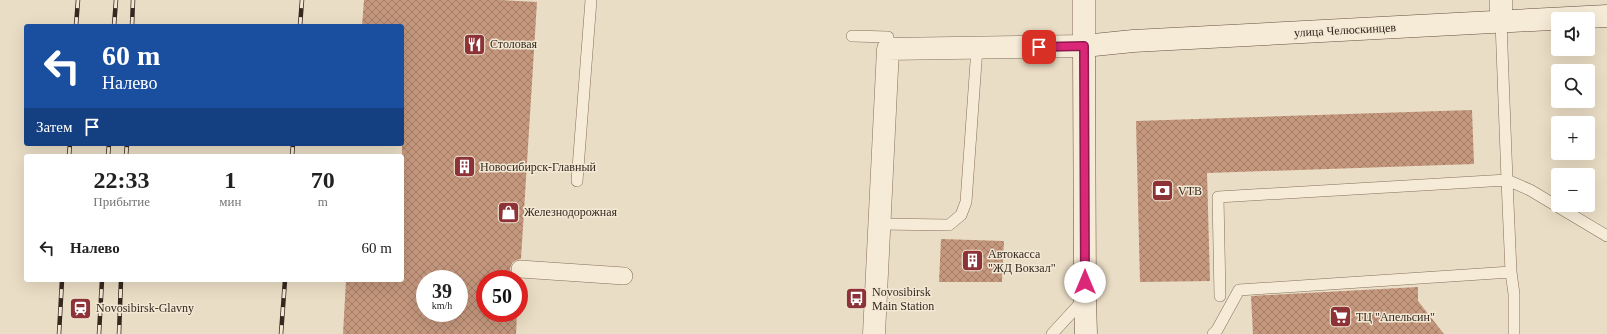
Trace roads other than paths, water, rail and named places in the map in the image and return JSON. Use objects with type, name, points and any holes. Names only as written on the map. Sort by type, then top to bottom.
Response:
[{"type":"main road","points":[[1084,0],[1086,334]]},
{"type":"main road","points":[[1500,22],[1501,0]]},
{"type":"main road","name":"улица Челюскинцев","points":[[888,49],[1084,46],[1133,41],[1607,16]]},
{"type":"main road","points":[[874,334],[888,49]]},
{"type":"street","points":[[520,269],[624,276]]},
{"type":"lane","points":[[577,181],[591,0]]},
{"type":"lane","points":[[1500,22],[1511,272],[1514,294],[1514,334]]},
{"type":"lane","points":[[852,36],[888,37],[888,49]]},
{"type":"lane","points":[[880,224],[949,225],[961,215],[966,202],[977,48]]},
{"type":"lane","points":[[1220,296],[1218,197],[1507,180],[1530,190],[1607,236]]},
{"type":"lane","points":[[1215,333],[1239,290],[1511,272]]},
{"type":"lane","points":[[1052,334],[1085,298]]},
{"type":"railway","points":[[76,24],[78,0]]},
{"type":"railway","points":[[114,24],[116,0]]},
{"type":"railway","points":[[132,24],[133,0]]},
{"type":"railway","points":[[300,24],[302,0]]},
{"type":"railway","points":[[69,154],[70,146]]},
{"type":"railway","points":[[108,154],[109,146]]},
{"type":"railway","points":[[126,154],[127,146]]},
{"type":"railway","points":[[292,154],[293,146]]},
{"type":"railway","points":[[59,334],[62,282]]},
{"type":"railway","points":[[99,334],[102,282]]},
{"type":"railway","points":[[119,334],[121,282]]},
{"type":"railway","points":[[281,334],[285,282]]},
{"type":"place","name":"Столовая","points":[[475,44]]},
{"type":"place","name":"Новосибирск-Главный","points":[[464,167]]},
{"type":"place","name":"VTB","points":[[1163,191]]},
{"type":"place","name":"Железнодорожная","points":[[508,212]]},
{"type":"place","name":"Автокасса \"ЖД Вокзал\"","points":[[972,261]]},
{"type":"place","name":"Novosibirsk Main Station","points":[[857,299]]},
{"type":"place","name":"Novosibirsk-Glavny","points":[[80,308]]},
{"type":"place","name":"ТЦ \"Апельсин\"","points":[[1341,317]]}]
